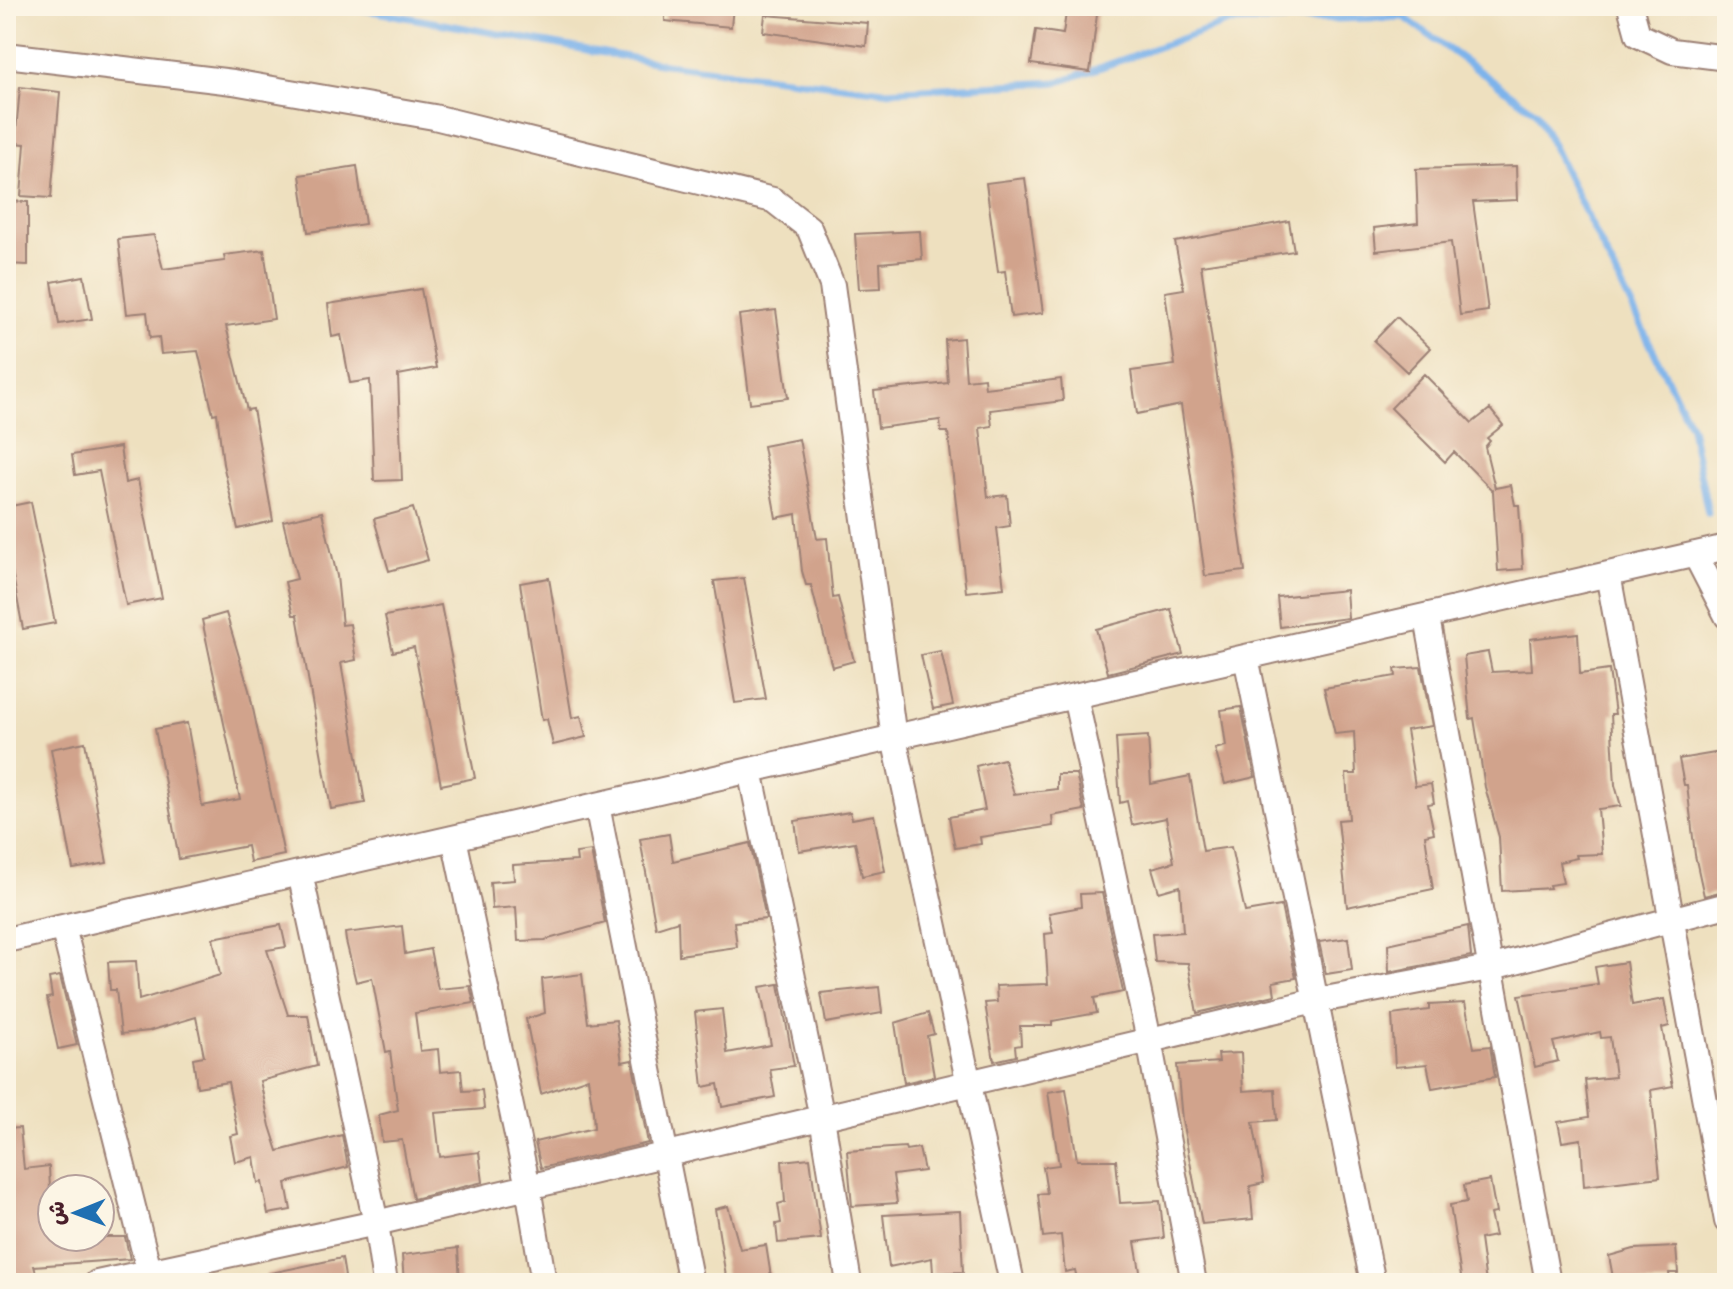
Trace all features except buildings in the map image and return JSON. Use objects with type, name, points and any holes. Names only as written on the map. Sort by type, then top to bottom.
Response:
[{"type":"street","points":[[1630,6],[1638,35],[1672,51],[1727,58]]},
{"type":"street","points":[[6,55],[233,82],[434,117],[773,200],[809,228],[832,285],[894,738],[971,1081],[1012,1283]]},
{"type":"street","points":[[6,940],[1427,618],[1727,547]]},
{"type":"street","points":[[1695,554],[1727,616]]},
{"type":"street","points":[[1608,574],[1727,1221]]},
{"type":"street","points":[[1427,618],[1548,1283]]},
{"type":"street","points":[[1246,657],[1373,1283]]},
{"type":"street","points":[[1075,696],[1149,1040],[1194,1283]]},
{"type":"street","points":[[750,770],[822,1118],[849,1283]]},
{"type":"street","points":[[597,805],[668,1153],[691,1283]]},
{"type":"street","points":[[454,838],[528,1187],[544,1283]]},
{"type":"street","points":[[300,873],[376,1223],[385,1283]]},
{"type":"street","points":[[97,1283],[151,1277],[1315,1001],[1489,968],[1727,905]]},
{"type":"street","points":[[63,927],[151,1277]]},
{"type":"waterway","points":[[344,6],[665,64],[884,91],[1059,82],[1229,22],[1404,17],[1536,112],[1691,427],[1708,513]]}]
